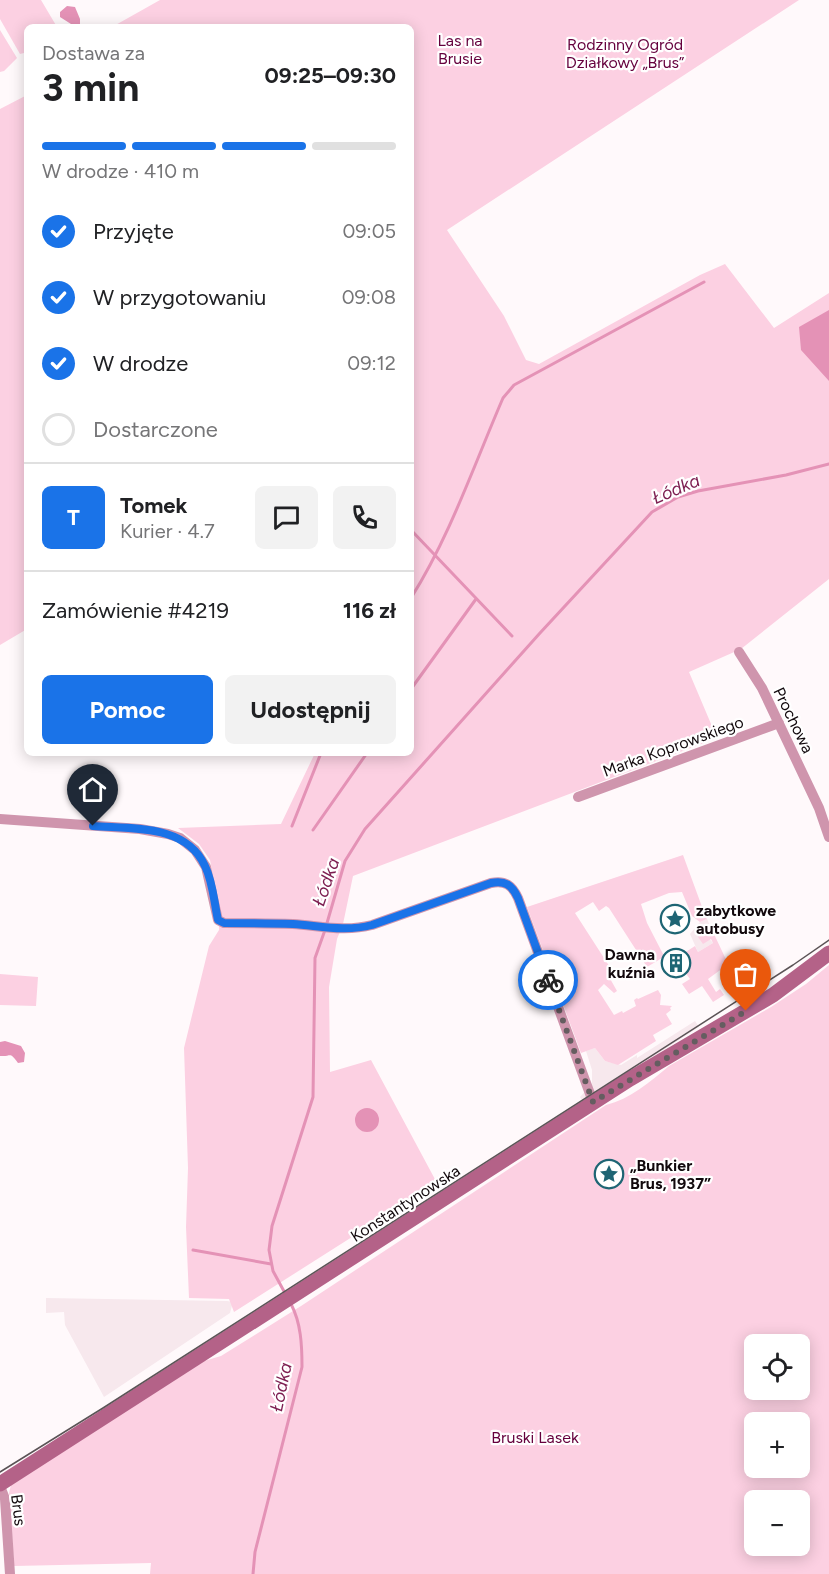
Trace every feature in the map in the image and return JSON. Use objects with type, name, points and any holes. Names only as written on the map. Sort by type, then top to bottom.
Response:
[{"type":"main road","name":"Konstantynowska","points":[[0,1485],[593,1102],[773,995],[829,953]]},
{"type":"street","name":"Prochowa","points":[[739,652],[762,688],[819,808],[829,837]]},
{"type":"street","name":"Marka Koprowskiego","points":[[578,797],[779,723]]},
{"type":"street","points":[[0,819],[140,829],[180,838],[195,850],[206,867],[218,920],[224,923],[353,929],[372,925],[491,883],[499,882],[509,885],[518,898],[593,1102]]},
{"type":"street","name":"Brus","points":[[0,1485],[5,1499],[10,1574]]},
{"type":"shaded area","points":[[67,6],[75,7],[80,24],[71,24],[60,17],[60,12]]},
{"type":"shaded area","points":[[829,310],[829,381],[801,350],[799,327]]},
{"type":"shaded area","points":[[707,919],[711,929],[704,932],[713,943],[698,952],[690,934],[700,922]]},
{"type":"shaded area","points":[[695,1021],[699,1027],[591,1097],[590,1095],[582,1100],[580,1097],[592,1084],[592,1070],[586,1051],[595,1048],[605,1061],[621,1065],[637,1055],[637,1058]]},
{"type":"shaded area","points":[[5,1041],[21,1046],[25,1053],[24,1062],[18,1063],[10,1055],[0,1056],[0,1042]]},
{"type":"shaded area","points":[[367,1108],[376,1111],[379,1120],[376,1129],[367,1132],[358,1129],[355,1120],[358,1111]]},
{"type":"shaded area","points":[[46,1298],[233,1302],[230,1313],[104,1397],[65,1325],[64,1312],[46,1313]]},
{"type":"green space","points":[[0,0],[41,0],[55,24],[24,24],[24,53],[20,54],[0,19]]},
{"type":"green space","points":[[160,0],[799,0],[447,230],[504,316],[526,360],[539,364],[700,275],[725,264],[774,328],[829,293],[829,579],[741,649],[689,672],[717,738],[353,876],[343,924],[337,939],[329,987],[330,1072],[371,1060],[437,1183],[234,1312],[229,1299],[189,1298],[184,1048],[209,946],[219,930],[218,903],[210,860],[199,844],[178,828],[281,824],[314,756],[414,756],[414,24],[117,24]]},
{"type":"green space","points":[[0,30],[17,58],[0,72]]},
{"type":"green space","points":[[24,97],[24,631],[0,645],[0,109]]},
{"type":"green space","points":[[683,855],[707,919],[700,922],[692,916],[682,892],[669,893],[641,904],[647,923],[663,954],[662,958],[647,967],[609,908],[606,906],[599,911],[593,902],[575,913],[613,972],[608,975],[617,991],[614,993],[604,984],[598,990],[614,1015],[636,1006],[634,1000],[637,998],[658,990],[661,995],[660,1005],[672,1006],[666,1014],[672,1024],[653,1035],[656,1041],[618,1065],[605,1061],[595,1048],[581,1053],[527,907]]},
{"type":"green space","points":[[709,923],[739,987],[736,989],[728,976],[732,973],[729,969],[725,971],[723,968],[708,979],[716,992],[720,989],[724,995],[713,1002],[702,986],[689,994],[682,984],[690,979],[682,968],[687,965],[681,955],[695,946],[698,952],[713,943],[711,939],[703,944],[698,937],[711,928]]},
{"type":"green space","name":"Bruski Lasek","points":[[829,965],[829,1574],[150,1574],[151,1563],[14,1566],[9,1493],[11,1485],[204,1361],[221,1356],[301,1306],[606,1105],[631,1094],[669,1066],[806,984]]},
{"type":"green space","points":[[0,974],[38,977],[36,1006],[0,1005]]},
{"type":"waterway","points":[[414,593],[450,525],[503,398],[514,385],[704,282]]},
{"type":"waterway","name":"Łódka","points":[[327,923],[345,861],[365,829],[540,633],[652,512],[678,497],[698,491],[786,475],[829,464]]},
{"type":"waterway","points":[[414,533],[512,636]]},
{"type":"waterway","points":[[414,685],[476,599]]},
{"type":"waterway","points":[[292,826],[320,756]]},
{"type":"waterway","points":[[313,830],[365,756]]},
{"type":"waterway","name":"Łódka","points":[[286,1295],[273,1271],[269,1250],[272,1226],[313,1097],[315,958],[325,930]]},
{"type":"waterway","points":[[193,1250],[271,1264]]},
{"type":"waterway","name":"Łódka","points":[[253,1574],[255,1552],[302,1367],[299,1326],[291,1304]]},
{"type":"tram line","points":[[0,1472],[829,940]]},
{"type":"way so far","points":[[548,980],[593,1102],[746,1011]]},
{"type":"place","name":"zabytkowe autobusy","points":[[675,919]]},
{"type":"place","name":"Dawna kuźnia","points":[[676,963]]},
{"type":"place","name":"„Bunkier Brus, 1937”","points":[[609,1174]]},
{"type":"route","points":[[93,826],[157,832],[180,838],[188,843],[206,867],[218,920],[224,923],[294,924],[353,929],[372,925],[491,883],[505,883],[513,889],[518,898],[548,980]]},
{"type":"park label","name":"Las na Brusie","points":[[460,49]]},
{"type":"park label","name":"Rodzinny Ogród Działkowy „Brus”","points":[[625,53]]}]
